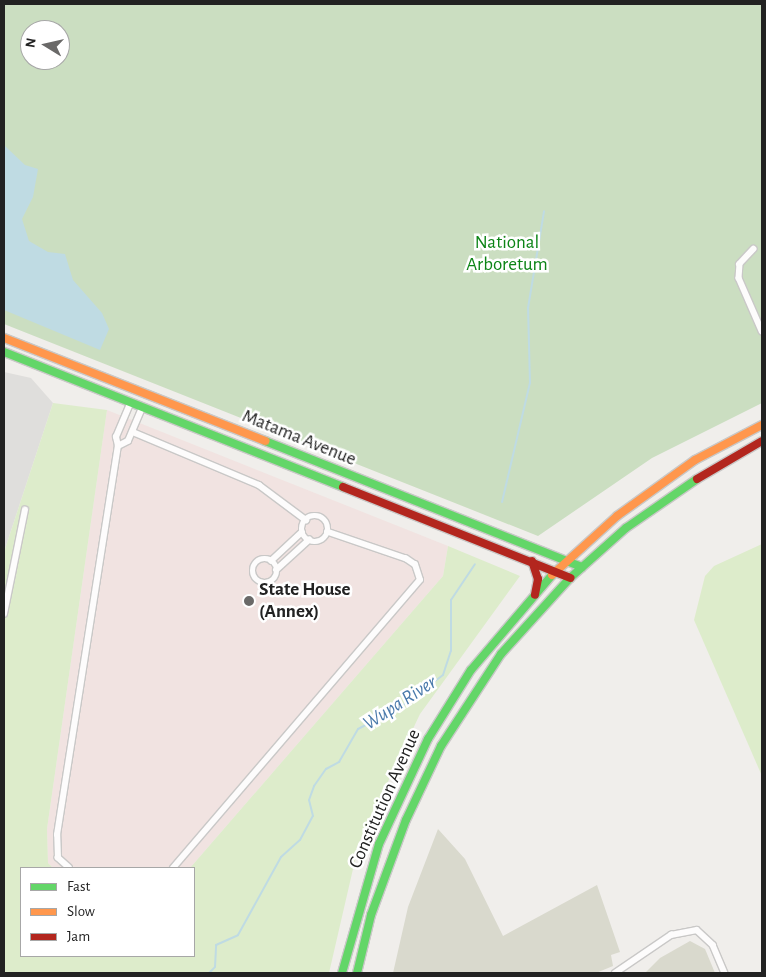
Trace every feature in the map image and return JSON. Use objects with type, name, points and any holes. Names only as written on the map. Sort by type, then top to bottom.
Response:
[{"type":"main road","name":"Matama Avenue","points":[[4,338],[582,567]]},
{"type":"main road","name":"Matama Avenue","points":[[4,352],[532,561],[570,578]]},
{"type":"main road","points":[[207,432],[212,421]]},
{"type":"main road","name":"Constitution Avenue","points":[[342,973],[379,844],[428,739],[471,670],[556,571],[567,561],[659,484],[762,424]]},
{"type":"main road","name":"Constitution Avenue","points":[[357,973],[393,850],[441,746],[501,654],[570,578],[667,497],[762,441]]},
{"type":"main road","points":[[532,561],[538,579],[535,595]]},
{"type":"street","points":[[754,249],[740,264],[739,278],[762,332]]},
{"type":"street","points":[[68,867],[58,858],[57,835],[118,446],[116,437],[128,406]]},
{"type":"street","points":[[118,446],[133,432],[141,411]]},
{"type":"street","points":[[133,432],[259,485],[306,520],[321,518],[327,532],[406,559],[415,565],[420,580],[174,867]]},
{"type":"street","points":[[4,614],[25,510]]},
{"type":"street","points":[[306,520],[302,532],[270,561],[256,563],[255,577],[268,582],[276,570],[309,540]]},
{"type":"street","points":[[302,532],[309,540],[320,541],[327,532]]},
{"type":"street","points":[[270,561],[276,570]]},
{"type":"street","points":[[615,973],[671,935],[697,930],[713,945],[725,973]]},
{"type":"shaded area","points":[[4,372],[31,378],[53,403],[4,552]]},
{"type":"shaded area","points":[[107,410],[448,546],[443,576],[191,867],[52,867],[48,863],[47,829]]},
{"type":"shaded area","points":[[438,829],[465,859],[503,936],[597,885],[620,952],[611,955],[613,966],[596,973],[393,973],[408,907]]},
{"type":"shaded area","points":[[690,941],[705,949],[715,973],[645,973],[660,958]]},
{"type":"green space","name":"National Arboretum","points":[[4,4],[762,4],[762,403],[652,458],[538,536],[4,324]]},
{"type":"green space","points":[[53,403],[107,410],[47,829],[48,863],[52,867],[20,867],[20,957],[195,957],[195,867],[191,867],[443,576],[448,546],[520,576],[420,714],[359,843],[329,973],[4,973],[4,552]]},
{"type":"green space","points":[[762,544],[762,776],[694,620],[705,576],[714,566]]},
{"type":"water","points":[[5,146],[25,165],[38,169],[33,197],[22,219],[29,241],[48,252],[65,254],[73,280],[102,313],[109,329],[100,350],[4,310]]},
{"type":"waterway","points":[[502,502],[530,383],[528,308],[544,211]]},
{"type":"waterway","name":"Wupa River","points":[[209,973],[215,967],[216,945],[238,935],[281,857],[300,840],[313,816],[309,800],[314,786],[326,769],[339,762],[358,729],[402,706],[443,675],[451,651],[451,600],[475,564]]},
{"type":"traffic: fast","points":[[4,352],[343,487]]},
{"type":"traffic: fast","points":[[265,441],[582,567]]},
{"type":"traffic: fast","points":[[357,973],[371,915],[406,820],[441,746],[501,654],[570,578],[626,528],[697,479]]},
{"type":"traffic: fast","points":[[342,973],[379,844],[428,739],[471,670],[552,575]]},
{"type":"traffic: slow","points":[[4,338],[265,441]]},
{"type":"traffic: slow","points":[[552,575],[617,516],[695,460],[762,425]]},
{"type":"traffic: jam","points":[[697,479],[762,441]]},
{"type":"traffic: jam","points":[[343,487],[570,578]]},
{"type":"traffic: jam","points":[[532,561],[538,579],[535,595]]},
{"type":"place","name":"State House (Annex)","points":[[249,601]]}]
